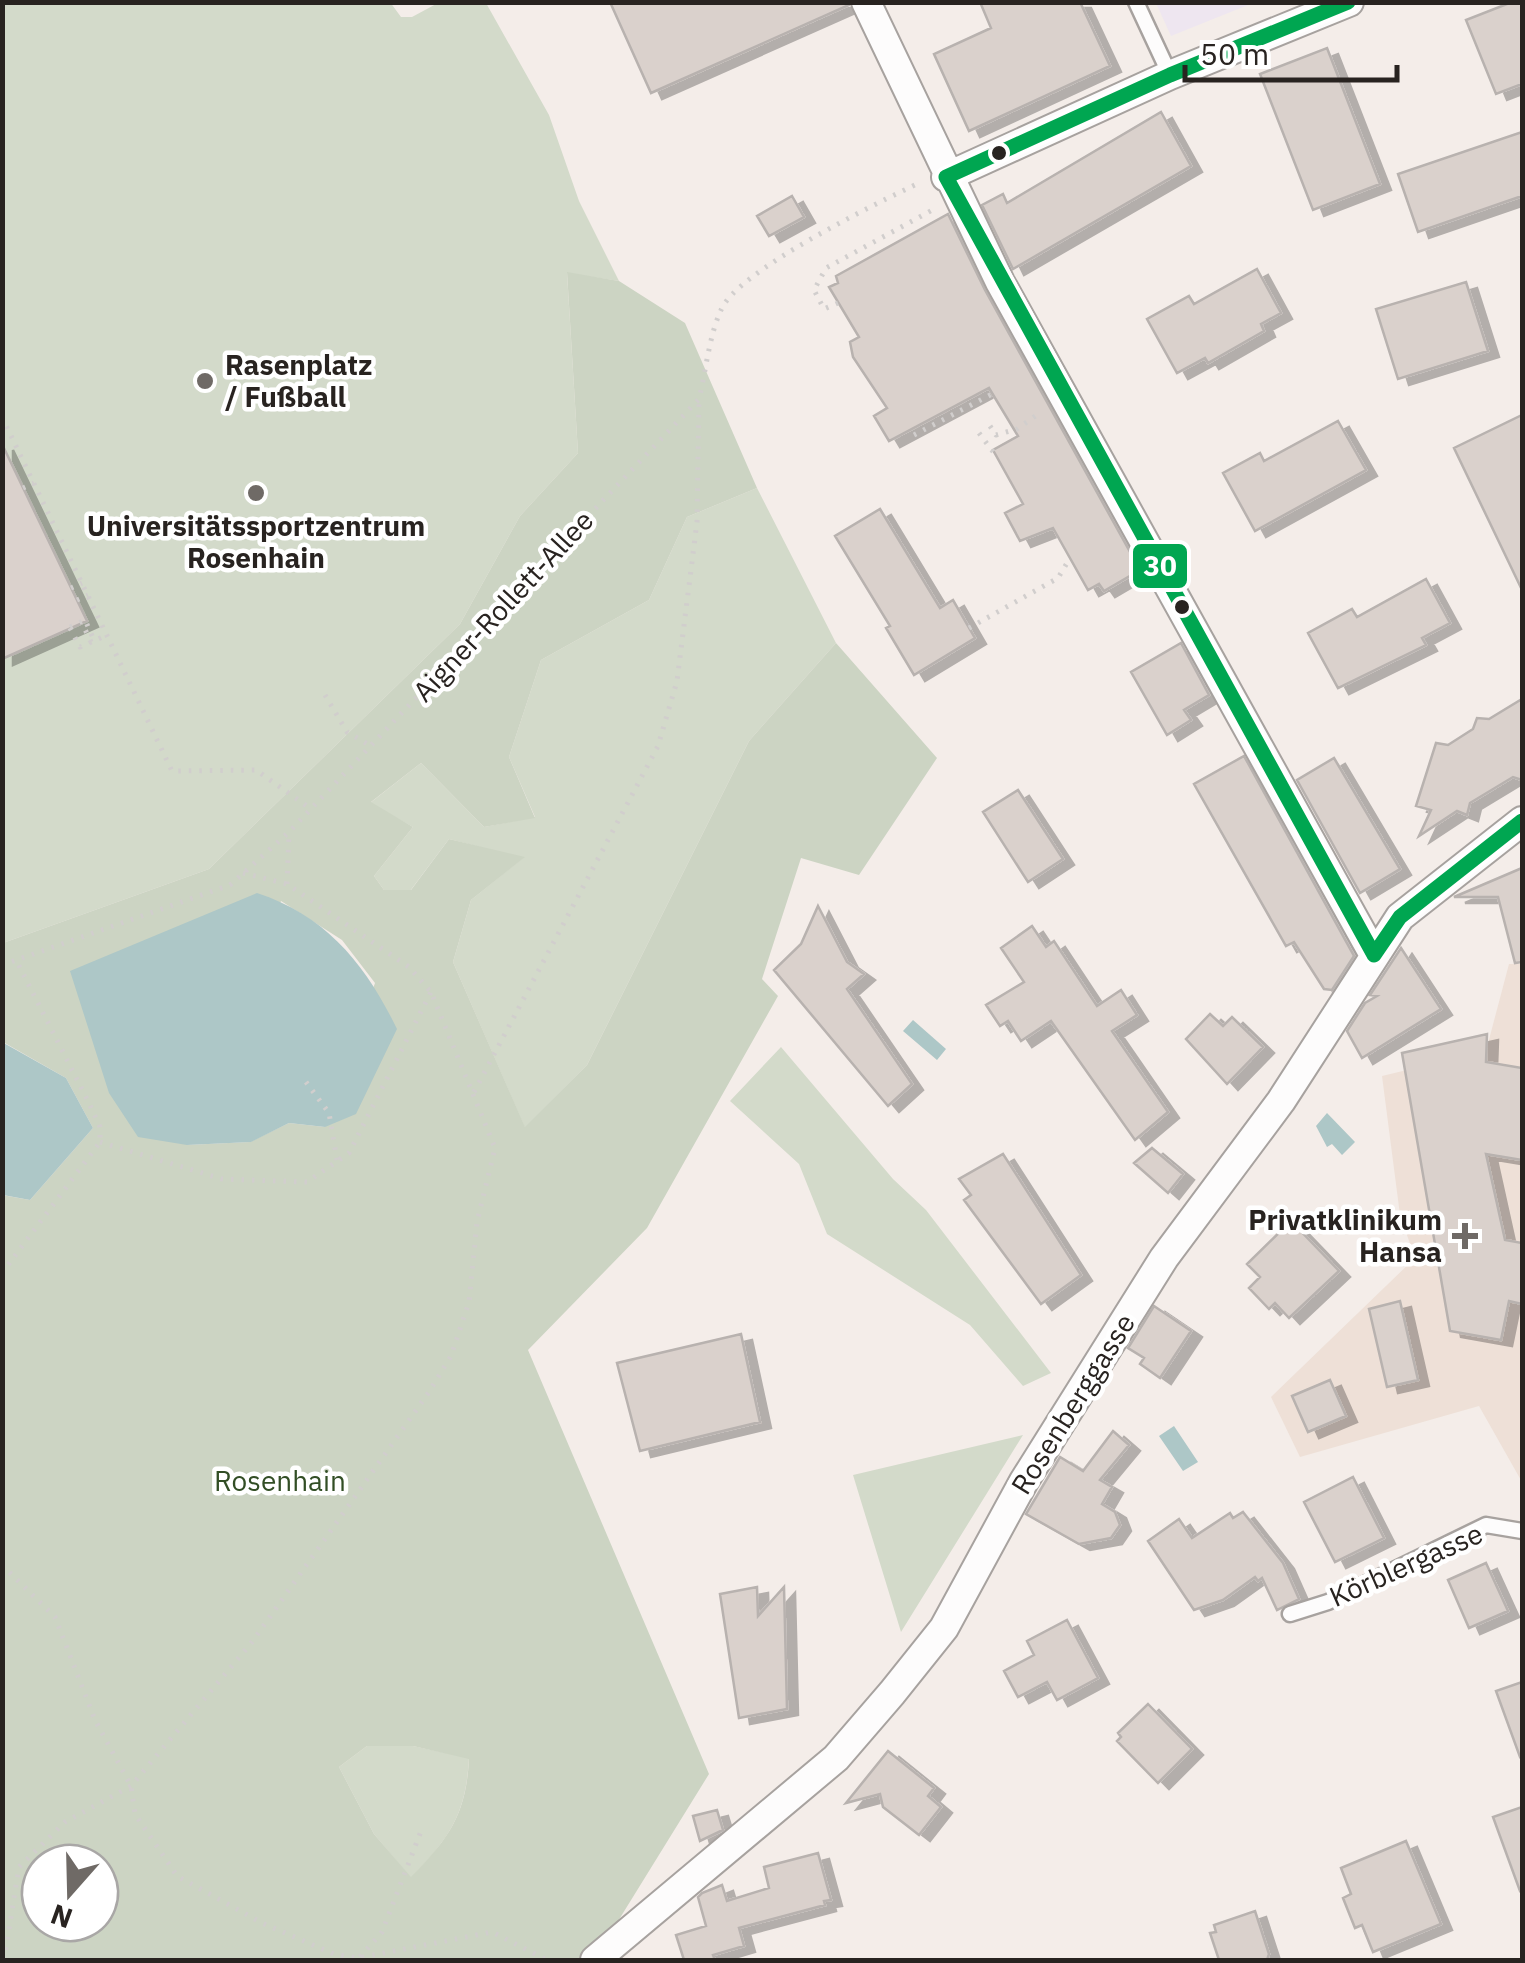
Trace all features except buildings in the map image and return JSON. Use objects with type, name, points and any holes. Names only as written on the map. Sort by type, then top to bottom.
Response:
[{"type":"street","points":[[866,2],[944,185],[1374,955]]},
{"type":"street","points":[[944,185],[1170,75],[1349,2]]},
{"type":"street","name":"Rosenberggasse","points":[[594,1960],[836,1758],[944,1628],[1088,1376],[1164,1258],[1281,1101],[1400,917],[1522,821]]},
{"type":"lane","points":[[1136,2],[1170,75]]},
{"type":"lane","name":"Körblergasse","points":[[1290,1614],[1328,1602],[1486,1525],[1522,1530]]},
{"type":"path","points":[[838,303],[824,309],[814,290],[826,268],[944,185]]},
{"type":"path","points":[[474,1092],[658,746],[677,680],[697,522],[699,399],[720,310],[732,291],[760,269],[944,185]]},
{"type":"path","points":[[914,435],[992,394]]},
{"type":"path","name":"Aigner-Rollett-Allee","points":[[2,965],[195,901],[230,885],[289,832],[699,399]]},
{"type":"path","points":[[990,426],[996,434],[1024,429],[1044,410]]},
{"type":"path","points":[[2,416],[172,771],[256,770],[312,808]]},
{"type":"path","points":[[979,433],[997,457]]},
{"type":"path","points":[[24,488],[34,482]]},
{"type":"path","points":[[969,628],[1058,578],[1070,558]]},
{"type":"path","points":[[71,588],[82,582]]},
{"type":"path","points":[[77,600],[88,594]]},
{"type":"path","points":[[83,624],[91,642],[94,640],[85,620],[70,628],[80,647],[106,634]]},
{"type":"path","points":[[325,694],[347,732],[371,746]]},
{"type":"path","points":[[288,884],[289,832]]},
{"type":"path","points":[[7,1959],[19,1866],[66,1822],[131,1786],[252,1642],[451,1356],[469,1302],[477,1222],[495,1148],[430,992],[409,966],[288,884],[243,873]]},
{"type":"path","points":[[2,1273],[100,1142],[100,1127],[89,1103],[16,960]]},
{"type":"path","points":[[100,1142],[222,1179],[307,1182],[349,1154],[430,992]]},
{"type":"path","points":[[306,1082],[329,1113],[337,1162]]},
{"type":"path","points":[[2,1565],[54,1617],[95,1720],[131,1786],[136,1814],[177,1876],[262,1923],[334,1954],[357,1959],[492,1932],[547,1960]]},
{"type":"path","points":[[357,1959],[382,1932],[422,1826]]},
{"type":"shaded area","points":[[1156,3],[1253,3],[1171,36]]},
{"type":"shaded area","name":"Privatklinikum Hansa","points":[[1509,964],[1522,964],[1522,1482],[1479,1406],[1300,1457],[1271,1397],[1415,1258],[1400,1215],[1382,1076],[1486,1051]]},
{"type":"green space","name":"Universitätssportzentrum Rosenhain","points":[[390,2],[401,17],[412,17],[438,3],[486,3],[549,115],[579,201],[619,281],[567,273],[578,453],[520,516],[460,624],[209,869],[3,943],[3,3]]},
{"type":"green space","name":"Rosenhain","points":[[567,272],[619,281],[685,323],[757,488],[687,517],[649,600],[541,660],[509,757],[535,818],[484,827],[421,763],[371,802],[413,827],[374,876],[384,890],[411,890],[449,839],[525,857],[471,900],[453,962],[525,1127],[587,1065],[749,741],[836,643],[937,758],[859,875],[801,858],[762,979],[778,996],[647,1228],[528,1350],[709,1774],[594,1960],[3,1960],[2,1195],[30,1200],[93,1128],[66,1078],[3,1042],[3,943],[209,869],[460,624],[520,516],[578,453]],"holes":[[[281,901],[342,940],[375,983],[325,1127],[289,1123],[250,1142],[187,1145]],[[367,1746],[413,1746],[469,1759],[464,1796],[453,1824],[411,1877],[374,1834],[339,1767]]]},
{"type":"green space","points":[[757,488],[836,643],[749,741],[587,1065],[525,1128],[453,962],[471,900],[523,858],[449,839],[410,891],[384,890],[374,876],[413,827],[370,803],[421,763],[484,827],[535,817],[509,757],[541,660],[649,600],[687,517]]},
{"type":"green space","points":[[781,1047],[893,1179],[926,1210],[1051,1373],[1023,1386],[970,1325],[827,1234],[799,1164],[730,1101]]},
{"type":"green space","points":[[1023,1435],[901,1632],[853,1475]]},
{"type":"green space","points":[[367,1746],[413,1746],[469,1758],[464,1795],[453,1824],[411,1878],[374,1834],[339,1767]]},
{"type":"water","points":[[257,893],[304,915],[342,946],[372,984],[397,1029],[356,1114],[325,1127],[289,1123],[251,1142],[187,1145],[138,1137],[109,1093],[70,971]]},
{"type":"water","points":[[913,1020],[946,1049],[937,1060],[903,1031]]},
{"type":"water","points":[[2,1042],[66,1078],[93,1128],[30,1200],[3,1195]]},
{"type":"water","points":[[1327,1113],[1355,1142],[1342,1155],[1332,1144],[1327,1147],[1316,1126]]},
{"type":"water","points":[[1174,1426],[1198,1462],[1183,1471],[1159,1436]]},
{"type":"transit line","name":"30","points":[[946,177],[1170,75],[1348,2]]},
{"type":"transit line","name":"30","points":[[946,177],[1374,955]]},
{"type":"transit line","name":"30","points":[[1374,955],[1400,917],[1522,821]]},
{"type":"place","name":"Rasenplatz / Fußball","points":[[205,381]]},
{"type":"place","name":"Universitätssportzentrum Rosenhain","points":[[256,493]]},
{"type":"place","name":"Privatklinikum Hansa","points":[[1465,1236]]}]
